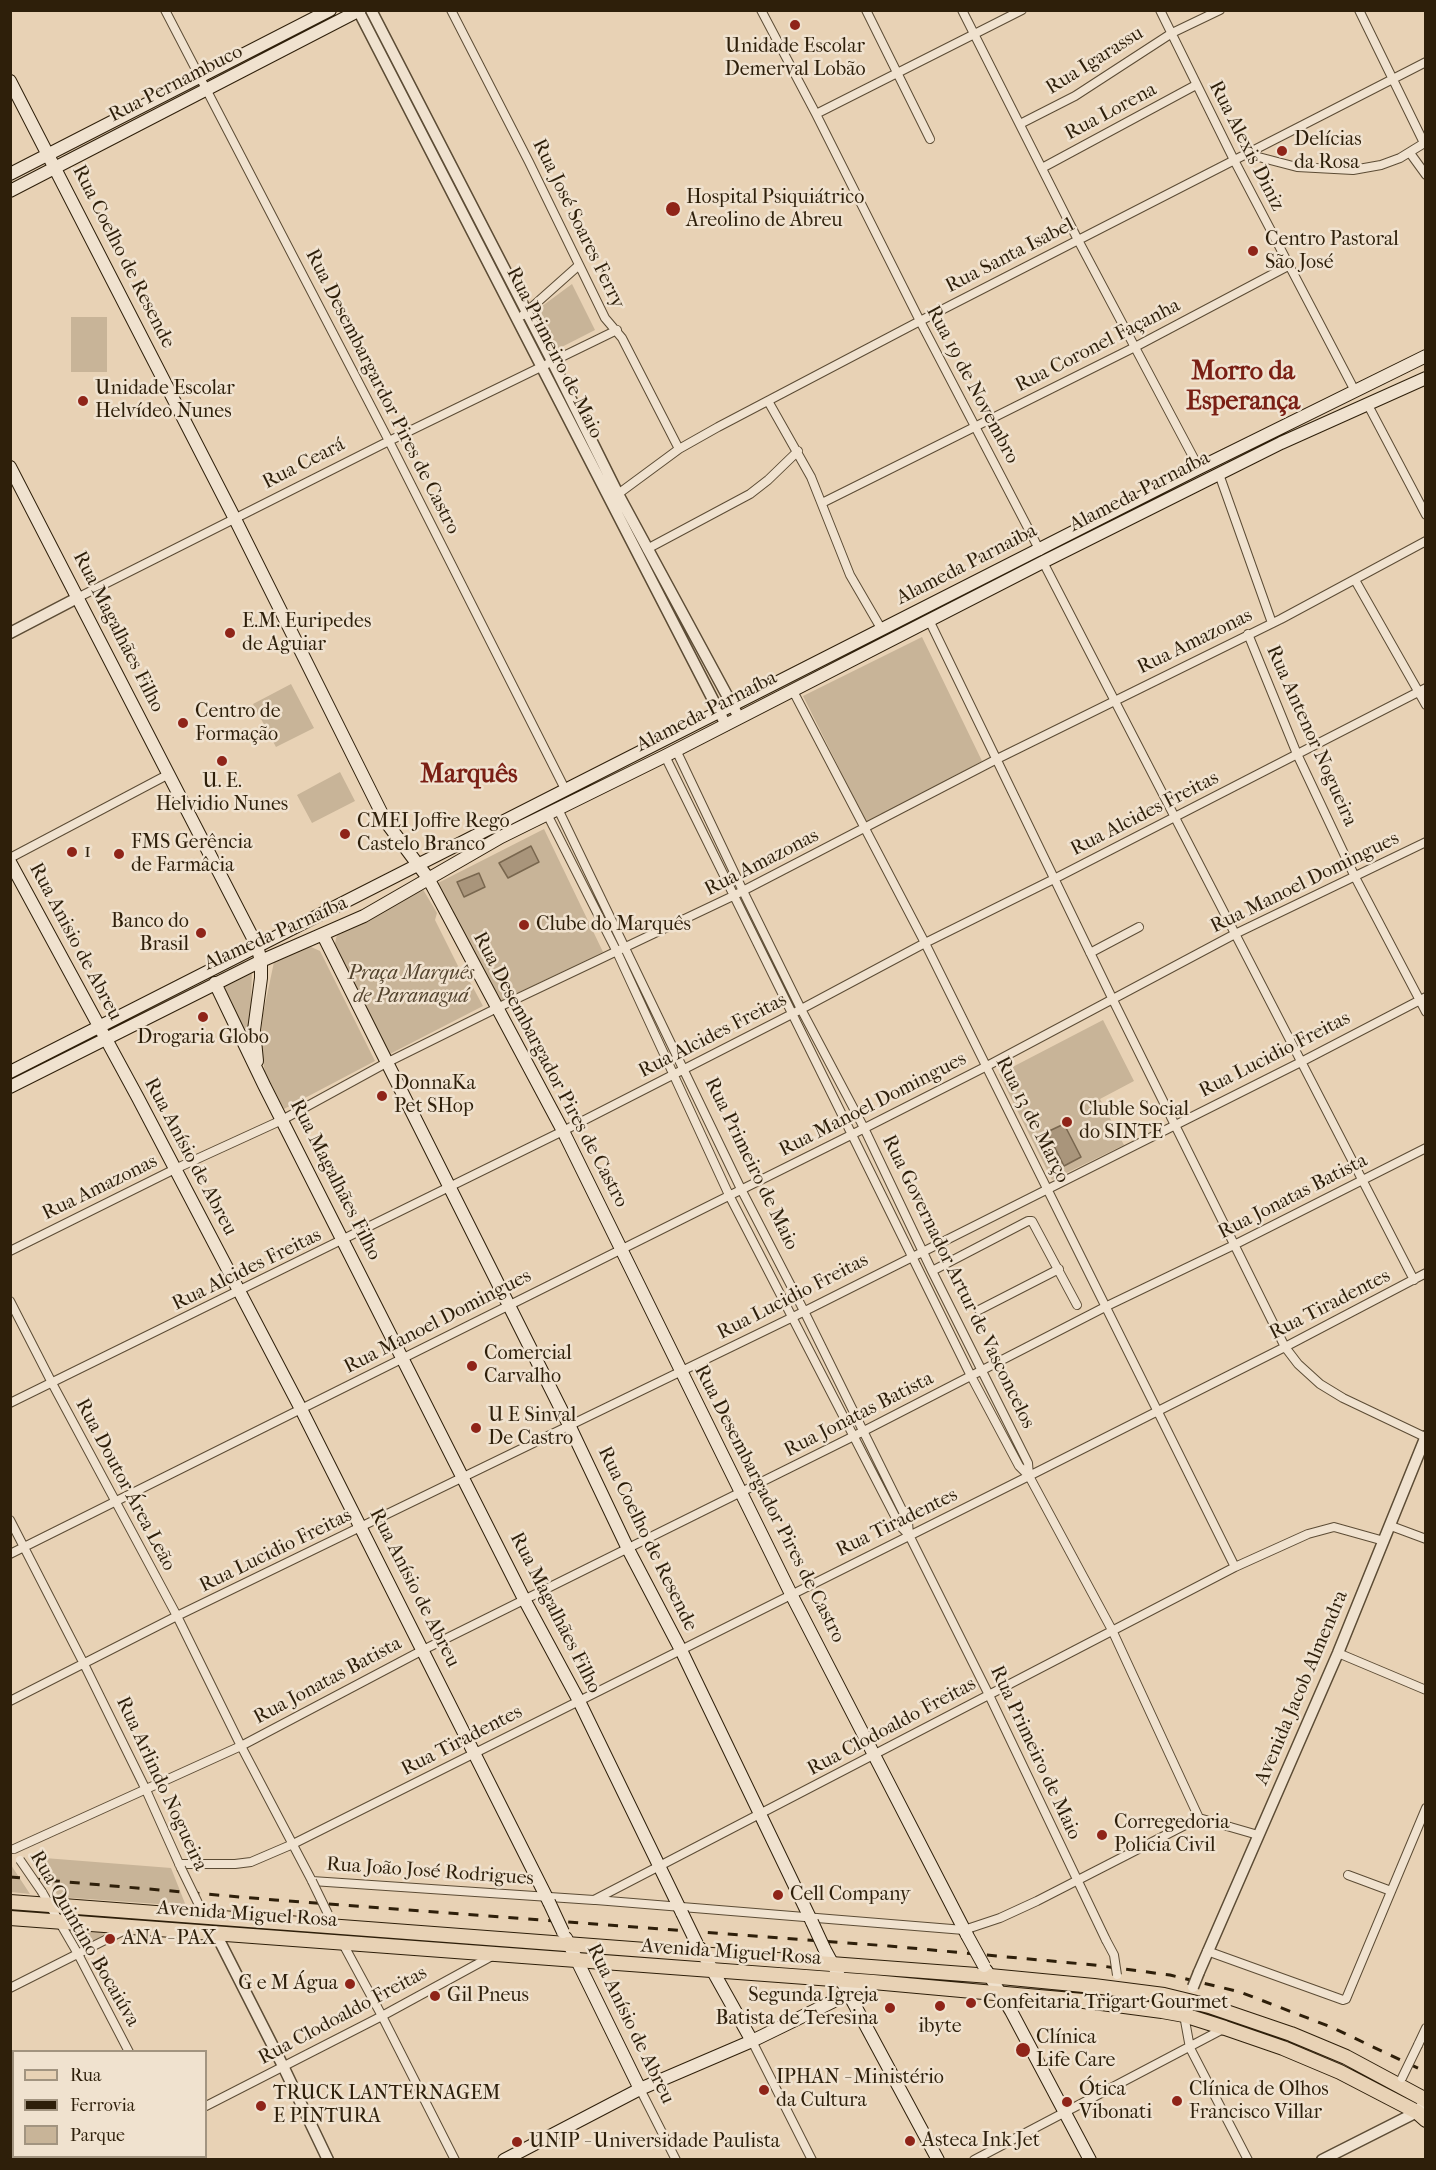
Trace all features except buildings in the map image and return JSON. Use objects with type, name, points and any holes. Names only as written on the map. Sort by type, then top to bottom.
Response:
[{"type":"main road","name":"Rua Pernambuco","points":[[10,174],[330,10]]},
{"type":"main road","name":"Rua Pernambuco","points":[[10,191],[359,11]]},
{"type":"main road","name":"Rua Coelho de Resende","points":[[10,81],[235,519],[386,822],[418,865]]},
{"type":"main road","name":"Alameda Parnaiba","points":[[719,712],[882,630],[1041,556],[1199,468],[1425,356]]},
{"type":"main road","name":"Alameda Parnaíba","points":[[10,1088],[215,983],[364,916],[501,837],[793,691],[929,620],[1041,556],[1323,423],[1425,378]]},
{"type":"main road","name":"Rua Magalhães Filho","points":[[10,466],[257,946],[261,961],[261,978],[254,1030],[258,1066],[264,1085]]},
{"type":"main road","name":"Alameda Parnaíba","points":[[99,1028],[719,712]]},
{"type":"main road","name":"Rua Anisio de Abreu","points":[[10,860],[106,1040]]},
{"type":"main road","name":"Rua Desembargador Pires de Castro","points":[[418,865],[428,878],[563,1131],[791,1594],[966,1932],[1090,2160]]},
{"type":"main road","name":"Rua Coelho de Resende","points":[[323,935],[570,1427],[628,1549],[681,1650],[832,1964],[938,2160]]},
{"type":"main road","name":"Rua Magalhães Filho","points":[[215,983],[264,1085],[524,1599],[579,1701],[700,1949],[752,2041]]},
{"type":"main road","points":[[10,1072],[99,1028]]},
{"type":"main road","name":"Rua Anísio de Abreu","points":[[106,1040],[362,1528],[640,2090]]},
{"type":"main road","name":"Avenida Miguel Rosa","points":[[10,1902],[205,1916],[331,1920],[566,1937],[832,1964],[987,1971],[1118,1989],[1191,1994],[1400,2081],[1423,2108]]},
{"type":"main road","name":"Avenida Miguel Rosa","points":[[10,1917],[873,1982],[1094,2002],[1184,2015],[1225,2028],[1282,2048],[1423,2108]]},
{"type":"main road","points":[[504,2160],[640,2090],[752,2041],[873,1982]]},
{"type":"main road","points":[[1184,2015],[1191,1994]]},
{"type":"street","name":"Rua Desembargardor Pires de Castro","points":[[165,10],[389,441],[566,791]]},
{"type":"street","name":"Rua Primeiro de Maio","points":[[370,10],[552,361],[618,494],[740,718]]},
{"type":"street","name":"Rua José Soares Ferry","points":[[451,10],[529,162],[604,318],[617,330],[679,449]]},
{"type":"street","name":"Rua 19 de Novembro","points":[[761,10],[1413,1280]]},
{"type":"street","points":[[866,10],[930,139]]},
{"type":"street","points":[[962,10],[1078,240],[1199,468]]},
{"type":"street","points":[[816,114],[1022,10]]},
{"type":"street","name":"Rua Alexis Diniz","points":[[1160,10],[1234,160],[1355,391]]},
{"type":"street","name":"Rua Igarassu","points":[[1020,124],[1075,96],[1172,33],[1220,10]]},
{"type":"street","points":[[1247,153],[1297,167],[1353,170],[1381,165],[1410,153],[1425,142],[1359,10]]},
{"type":"street","name":"Rua Primeiro de Maio","points":[[359,11],[726,725]]},
{"type":"street","name":"Rua Santa Isabel","points":[[618,494],[679,449],[768,401],[1425,62]]},
{"type":"street","name":"Rua Lorena","points":[[1042,168],[1196,85]]},
{"type":"street","points":[[1410,153],[1425,175]]},
{"type":"street","name":"Rua Coronel Façanha","points":[[822,503],[1135,347],[1290,265]]},
{"type":"street","points":[[517,322],[578,266]]},
{"type":"street","name":"Rua Ceará","points":[[10,633],[389,441],[617,330]]},
{"type":"street","points":[[768,401],[798,451],[822,503],[850,575],[882,630]]},
{"type":"street","points":[[1368,405],[1425,515]]},
{"type":"street","points":[[647,549],[750,494],[798,451]]},
{"type":"street","points":[[1219,474],[1272,622]]},
{"type":"street","name":"Rua Amazonas","points":[[10,1251],[282,1119],[386,1063],[497,1008],[743,891],[997,759],[1355,580],[1425,541]]},
{"type":"street","points":[[1355,580],[1422,690],[1425,705]]},
{"type":"street","points":[[929,620],[1113,1000],[1285,1347],[1309,1375],[1328,1389],[1425,1437]]},
{"type":"street","name":"Rua Antenor Nogueira","points":[[1248,634],[1297,754],[1355,877],[1423,999],[1425,1012]]},
{"type":"street","name":"Rua Alcides Freitas","points":[[10,1403],[239,1293],[685,1070],[925,943],[1422,690]]},
{"type":"street","name":"Rua 13 de Março","points":[[793,691],[925,943],[1235,1567]]},
{"type":"street","name":"Rua Governador Artur de Vasconcelos","points":[[671,753],[864,1128],[932,1271],[1028,1463],[1029,1476]]},
{"type":"street","name":"Rua Governador Artur de Vasconcelos","points":[[671,753],[733,896],[971,1376],[1019,1466],[1029,1476],[1112,1630],[1199,1818]]},
{"type":"street","points":[[10,860],[169,774]]},
{"type":"street","name":"Rua Primeiro de Maio","points":[[553,811],[583,859],[741,1189],[908,1522],[909,1535]]},
{"type":"street","name":"Rua Primeiro de Maio","points":[[553,811],[572,864],[617,952],[729,1195],[900,1526],[909,1535],[1114,1955],[1118,1989]]},
{"type":"street","name":"Rua Manoel Domingues","points":[[10,1554],[404,1359],[620,1248],[853,1134],[987,1066],[1235,934],[1425,842]]},
{"type":"street","points":[[572,864],[583,859]]},
{"type":"street","points":[[1090,953],[1139,927]]},
{"type":"street","name":"Rua Lucidio Freitas","points":[[10,1701],[177,1616],[793,1317],[1423,999]]},
{"type":"street","name":"Rua Jonatas Batista","points":[[12,1845],[146,1790],[241,1746],[423,1650],[1425,1148]]},
{"type":"street","points":[[932,1271],[1031,1221],[1034,1222],[1077,1305]]},
{"type":"street","points":[[979,1310],[1059,1269]]},
{"type":"street","points":[[771,1277],[783,1270]]},
{"type":"street","name":"Rua Tiradentes","points":[[180,1866],[251,1862],[293,1844],[1285,1347],[1425,1273]]},
{"type":"street","name":"Rua Doutor Área Leão","points":[[10,1301],[177,1616],[241,1746],[455,2160]]},
{"type":"street","name":"Avenida Jacob Almendra","points":[[1191,1994],[1207,1951],[1338,1653],[1425,1437]]},
{"type":"street","name":"Rua Arlindo Nogueira","points":[[10,1520],[84,1664],[198,1903],[283,2066],[328,2160]]},
{"type":"street","points":[[1391,1526],[1425,1539]]},
{"type":"street","name":"Rua Clodoaldo Freitas","points":[[594,1900],[1235,1567],[1320,1529],[1342,1528],[1384,1541]]},
{"type":"street","points":[[1338,1653],[1425,1690]]},
{"type":"street","points":[[1207,1951],[1343,2000],[1346,1999],[1425,1808]]},
{"type":"street","points":[[547,1899],[594,1900],[681,1910],[966,1932],[1076,1881],[1199,1818],[1258,1835]]},
{"type":"street","name":"Rua Quintino Bocaiúva","points":[[12,1845],[60,1921],[128,2050]]},
{"type":"street","points":[[1348,1875],[1391,1891]]},
{"type":"street","name":"Rua João José Rodrigues","points":[[312,1881],[547,1899]]},
{"type":"street","points":[[10,1988],[132,1927]]},
{"type":"street","name":"Rua Clodoaldo Freitas","points":[[207,2105],[382,2016],[495,1954]]},
{"type":"street","points":[[1184,2015],[1190,2048],[1248,2160]]},
{"type":"street","points":[[974,2160],[1225,2028]]},
{"type":"street","points":[[1400,2081],[1425,2028]]},
{"type":"street","name":"Rua Magalhães Filho","points":[[752,2041],[812,2160]]},
{"type":"street","name":"Rua Anísio de Abreu","points":[[640,2090],[676,2160]]},
{"type":"street","points":[[1322,2160],[1423,2108]]},
{"type":"green space","points":[[572,284],[595,330],[548,354],[530,315]]},
{"type":"green space","points":[[71,317],[107,317],[107,372],[71,372]]},
{"type":"green space","points":[[922,637],[982,761],[867,824],[803,696]]},
{"type":"green space","points":[[291,684],[314,728],[276,747],[253,704]]},
{"type":"green space","points":[[340,772],[355,801],[312,823],[297,795]]},
{"type":"green space","name":"Clube do Marquês","points":[[544,829],[603,952],[499,1002],[436,884]]},
{"type":"green space","name":"Praça Marquês de Paranaguá","points":[[421,886],[437,913],[435,920],[465,980],[470,982],[483,1006],[388,1055],[335,944],[336,938],[338,934],[393,905]]},
{"type":"green space","name":"Praça Marquês de Paranaguá","points":[[311,947],[320,951],[375,1061],[284,1109],[265,1072],[260,1045],[263,1014],[274,962]]},
{"type":"green space","points":[[252,970],[251,1003],[247,1035],[222,984]]},
{"type":"green space","name":"Cluble Social do SINTE","points":[[1103,1020],[1134,1081],[1100,1099],[1124,1145],[1052,1180],[999,1074]]},
{"type":"green space","points":[[32,1857],[171,1868],[186,1906],[59,1897]]},
{"type":"green space","points":[[11,1865],[30,1894],[11,1892]]},
{"type":"green space","points":[[73,1930],[104,1931],[105,1934],[80,1948]]},
{"type":"shaded area","points":[[531,846],[539,862],[508,878],[499,863]]},
{"type":"shaded area","points":[[479,873],[485,887],[464,897],[457,882]]},
{"type":"shaded area","points":[[1064,1124],[1081,1157],[1064,1166],[1047,1132]]},
{"type":"railway","points":[[10,1877],[275,1900],[889,1946],[1094,1965],[1170,1975],[1240,1992],[1331,2027],[1426,2072]]},
{"type":"place","name":"Unidade Escolar Demerval Lobão","points":[[795,25]]},
{"type":"place","name":"Delícias da Rosa","points":[[1282,151]]},
{"type":"place","name":"Hospital Psiquiátrico Areolino de Abreu","points":[[673,209]]},
{"type":"place","name":"Centro Pastoral São José","points":[[1253,251]]},
{"type":"place","name":"Unidade Escolar Helvídeo Nunes","points":[[83,401]]},
{"type":"place","name":"E.M. Euripedes de Aguiar","points":[[230,633]]},
{"type":"place","name":"Centro de Formação","points":[[183,723]]},
{"type":"place","name":"U. E. Helvidio Nunes","points":[[222,761]]},
{"type":"place","name":"CMEI Joffre Rego Castelo Branco","points":[[345,834]]},
{"type":"place","name":"1","points":[[72,852]]},
{"type":"place","name":"FMS Gerência de Farmâcia","points":[[119,854]]},
{"type":"place","name":"Clube do Marquês","points":[[524,925]]},
{"type":"place","name":"Banco do Brasil","points":[[201,933]]},
{"type":"place","name":"Drogaria Globo","points":[[203,1017]]},
{"type":"place","name":"DonnaKa Pet SHop","points":[[382,1096]]},
{"type":"place","name":"Cluble Social do SINTE","points":[[1067,1122]]},
{"type":"place","name":"Comercial Carvalho","points":[[472,1366]]},
{"type":"place","name":"U E Sinval De Castro","points":[[476,1428]]},
{"type":"place","name":"Corregedoria Policia Civil","points":[[1102,1835]]},
{"type":"place","name":"Cell Company","points":[[778,1895]]},
{"type":"place","name":"ANA - PAX","points":[[110,1939]]},
{"type":"place","name":"G e M Água","points":[[350,1984]]},
{"type":"place","name":"Gil Pneus","points":[[435,1996]]},
{"type":"place","name":"Confeitaria Trigart Gourmet","points":[[971,2003]]},
{"type":"place","name":"ibyte","points":[[940,2006]]},
{"type":"place","name":"Segunda Igreja Batista de Teresina","points":[[890,2008]]},
{"type":"place","name":"Clínica Life Care","points":[[1023,2050]]},
{"type":"place","name":"IPHAN - Ministério da Cultura","points":[[764,2090]]},
{"type":"place","name":"Clínica de Olhos Francisco Villar","points":[[1177,2101]]},
{"type":"place","name":"Ótica Vibonati","points":[[1067,2102]]},
{"type":"place","name":"TRUCK LANTERNAGEM E PINTURA","points":[[261,2106]]},
{"type":"place","name":"Asteca Ink Jet","points":[[910,2141]]},
{"type":"place","name":"UNIP - Universidade Paulista","points":[[517,2142]]},
{"type":"district","name":"Morro da Esperança","points":[[1243,388]]},
{"type":"district","name":"Marquês","points":[[469,776]]}]
